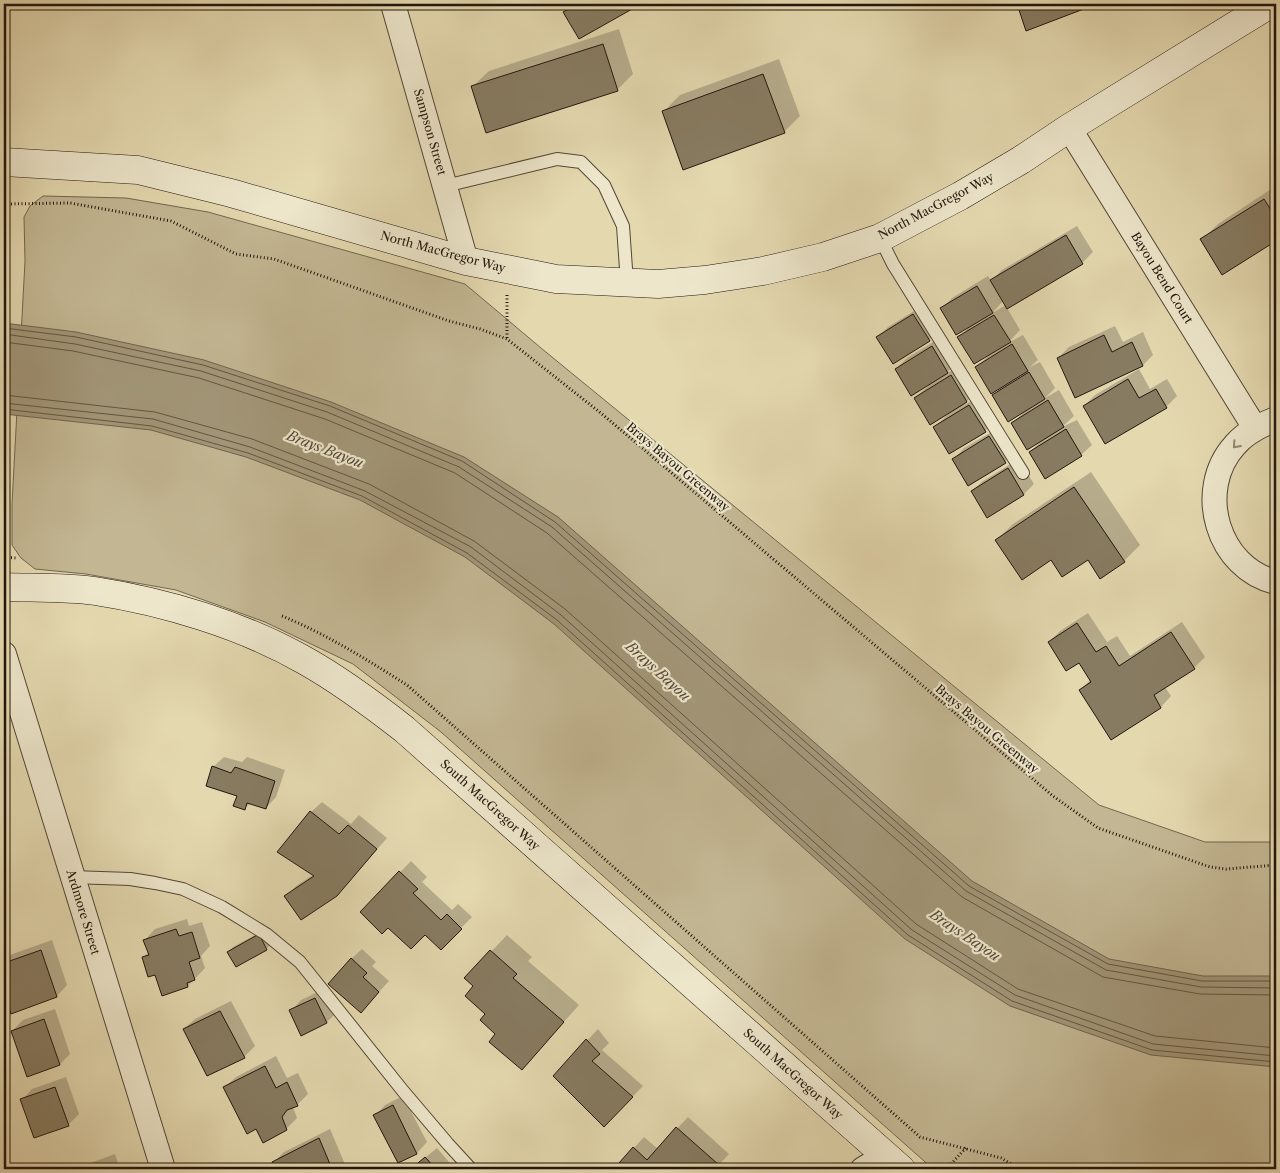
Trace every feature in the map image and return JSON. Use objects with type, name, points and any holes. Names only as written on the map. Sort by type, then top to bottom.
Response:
[{"type":"main road","name":"North MacGregor Way","points":[[4,162],[138,170],[231,193],[466,260],[556,279],[658,284],[705,280],[823,257],[880,238],[960,196],[1021,160],[1069,128],[1270,4]]},
{"type":"main road","name":"South MacGregor Way","points":[[4,587],[94,591],[182,609],[262,639],[304,660],[359,694],[404,729],[883,1165]]},
{"type":"street","name":"Sampson Street","points":[[393,4],[466,260]]},
{"type":"street","name":"Bayou Bend Court","points":[[1069,128],[1255,428]]},
{"type":"street","points":[[1276,419],[1255,428],[1234,445],[1220,468],[1214,494],[1216,521],[1226,546],[1243,566],[1266,580],[1276,582]]},
{"type":"street","name":"Ardmore Street","points":[[4,654],[163,1169]]},
{"type":"lane","points":[[445,186],[557,159],[581,162],[604,185],[623,226],[628,283]]},
{"type":"lane","points":[[880,238],[893,264],[1023,473]]},
{"type":"lane","points":[[72,877],[130,879],[183,889],[222,906],[266,934],[300,962],[403,1091],[471,1169]]},
{"type":"path","name":"Brays Bayou Greenway","points":[[4,204],[70,203],[171,221],[236,254],[281,261],[448,321],[480,329],[507,339],[602,414],[1052,796],[1081,817],[1098,828],[1210,867],[1226,869],[1276,865]]},
{"type":"path","points":[[507,291],[507,339]]},
{"type":"path","points":[[946,1169],[967,1148]]},
{"type":"shaded area","points":[[43,196],[126,198],[208,212],[465,284],[1099,805],[1205,842],[1276,842],[1276,1169],[933,1169],[441,732],[353,664],[265,622],[176,590],[86,574],[35,569],[21,558],[12,545],[12,504],[25,261],[24,217],[30,206]]},
{"type":"water","name":"Brays Bayou","points":[[4,323],[76,332],[204,360],[331,402],[464,457],[558,517],[972,881],[1109,959],[1203,976],[1276,976],[1276,1067],[1151,1055],[1010,1006],[905,939],[554,624],[465,557],[360,500],[246,457],[151,430],[4,414]]},
{"type":"building","points":[[578,4],[641,4],[579,39],[563,12]]},
{"type":"building","points":[[1017,4],[1088,4],[1089,7],[1026,31]]},
{"type":"building","points":[[603,44],[618,91],[486,133],[471,86]]},
{"type":"building","points":[[763,74],[785,133],[683,170],[662,111]]},
{"type":"building","points":[[1264,199],[1276,218],[1276,241],[1222,275],[1200,239]]},
{"type":"building","points":[[1066,235],[1083,264],[1007,309],[990,280]]},
{"type":"building","points":[[977,286],[993,313],[956,335],[940,308]]},
{"type":"building","points":[[913,314],[930,341],[893,364],[876,337]]},
{"type":"building","points":[[994,315],[1011,342],[974,364],[957,337]]},
{"type":"building","points":[[1104,335],[1112,352],[1132,342],[1143,366],[1075,398],[1057,358]]},
{"type":"building","points":[[1012,344],[1028,371],[991,394],[975,367]]},
{"type":"building","points":[[932,346],[948,373],[911,396],[895,369]]},
{"type":"building","points":[[1029,372],[1045,399],[1008,422],[992,395]]},
{"type":"building","points":[[951,375],[967,402],[930,425],[914,398]]},
{"type":"building","points":[[1128,379],[1139,398],[1156,389],[1167,408],[1105,444],[1083,406]]},
{"type":"building","points":[[1048,400],[1064,427],[1027,450],[1011,423]]},
{"type":"building","points":[[969,405],[986,432],[949,454],[933,427]]},
{"type":"building","points":[[1066,429],[1082,456],[1045,479],[1029,452]]},
{"type":"building","points":[[989,436],[1006,463],[968,486],[952,459]]},
{"type":"building","points":[[1008,468],[1024,495],[987,518],[971,491]]},
{"type":"building","points":[[1074,487],[1125,562],[1100,579],[1088,560],[1062,577],[1051,560],[1022,580],[995,540]]},
{"type":"building","points":[[1077,623],[1096,652],[1106,646],[1119,666],[1171,632],[1195,669],[1154,695],[1161,708],[1111,740],[1079,690],[1091,682],[1079,663],[1066,671],[1048,642]]},
{"type":"building","points":[[212,766],[231,773],[235,767],[275,781],[266,809],[247,803],[245,810],[233,806],[237,796],[206,786]]},
{"type":"building","points":[[310,811],[339,834],[348,825],[377,849],[337,896],[301,920],[284,896],[314,876],[277,852]]},
{"type":"building","points":[[399,871],[418,889],[413,893],[441,920],[447,914],[462,929],[441,950],[425,935],[411,949],[388,928],[382,934],[360,912]]},
{"type":"building","points":[[176,929],[179,936],[192,932],[200,958],[189,962],[195,980],[187,983],[188,987],[162,996],[155,975],[148,977],[142,957],[149,955],[143,940]]},
{"type":"building","points":[[259,934],[267,950],[236,967],[227,952]]},
{"type":"building","points":[[41,950],[57,997],[11,1014],[4,992],[4,963]]},
{"type":"building","points":[[490,950],[517,974],[513,978],[564,1022],[522,1070],[489,1042],[495,1034],[480,1020],[485,1014],[465,996],[473,986],[464,978]]},
{"type":"building","points":[[351,958],[367,973],[363,977],[379,992],[361,1013],[328,984]]},
{"type":"building","points":[[315,998],[327,1023],[301,1036],[289,1010]]},
{"type":"building","points":[[220,1011],[245,1058],[207,1076],[183,1029]]},
{"type":"building","points":[[44,1019],[60,1065],[27,1077],[11,1031]]},
{"type":"building","points":[[586,1039],[600,1054],[592,1061],[633,1097],[604,1127],[553,1076]]},
{"type":"building","points":[[265,1066],[276,1088],[287,1082],[298,1106],[287,1110],[282,1117],[287,1130],[263,1143],[256,1129],[247,1134],[223,1087]]},
{"type":"building","points":[[55,1087],[69,1126],[34,1138],[20,1099]]},
{"type":"building","points":[[393,1105],[417,1154],[398,1163],[373,1115]]},
{"type":"building","points":[[676,1127],[719,1165],[715,1169],[626,1169],[619,1163],[633,1147],[647,1160]]},
{"type":"building","points":[[319,1138],[332,1169],[275,1169],[272,1162]]},
{"type":"building","points":[[425,1157],[436,1169],[411,1169]]},
{"type":"building","points":[[104,1164],[106,1169],[90,1169]]}]
